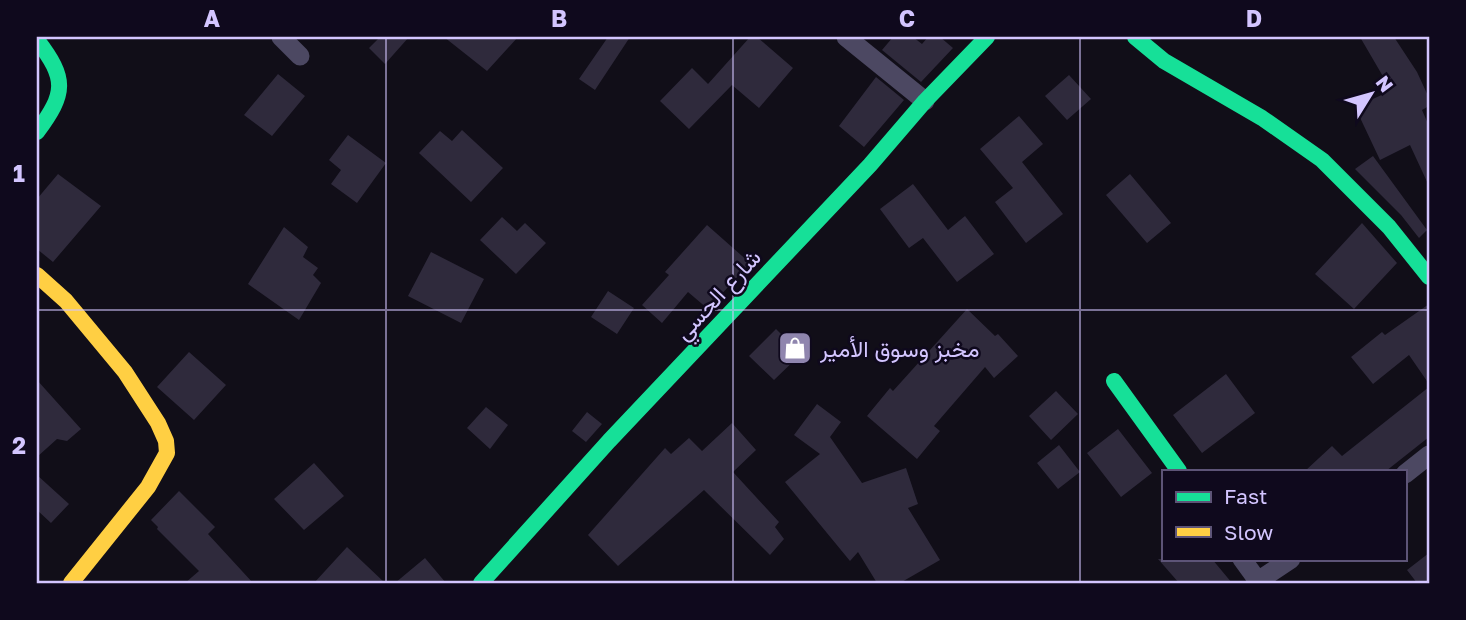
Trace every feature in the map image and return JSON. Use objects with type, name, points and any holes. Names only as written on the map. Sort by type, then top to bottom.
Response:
[{"type":"street","points":[[281,37],[300,56]]},
{"type":"street","points":[[846,37],[925,101]]},
{"type":"street","name":"شارع الحسي","points":[[481,583],[609,440],[870,165],[925,101],[987,37]]},
{"type":"street","points":[[1135,37],[1164,61],[1262,118],[1322,160],[1389,227],[1429,277]]},
{"type":"street","points":[[37,40],[56,63],[62,79],[59,100],[37,132]]},
{"type":"street","points":[[37,275],[66,301],[125,372],[158,423],[166,441],[167,453],[148,487],[71,583]]},
{"type":"street","points":[[1114,381],[1178,470]]},
{"type":"street","points":[[1406,473],[1429,456]]},
{"type":"street","points":[[1243,560],[1257,582],[1290,560]]},
{"type":"building","points":[[380,37],[409,37],[385,64],[369,48]]},
{"type":"building","points":[[444,37],[518,37],[487,71]]},
{"type":"building","points":[[608,37],[630,37],[595,90],[579,79]]},
{"type":"building","points":[[750,37],[757,37],[793,68],[759,108],[732,85],[689,129],[660,101],[692,68],[708,84]]},
{"type":"building","points":[[893,37],[913,37],[922,44],[928,37],[940,37],[953,48],[921,82],[882,50]]},
{"type":"building","points":[[1360,37],[1394,37],[1417,72],[1429,98],[1429,106],[1422,110],[1429,126],[1429,186],[1410,145],[1380,160],[1355,107],[1386,93],[1383,87],[1388,85]]},
{"type":"building","points":[[278,74],[305,96],[272,136],[244,115]]},
{"type":"building","points":[[1069,75],[1091,99],[1067,120],[1045,96]]},
{"type":"building","points":[[876,77],[904,100],[864,147],[839,126]]},
{"type":"building","points":[[1019,116],[1043,144],[1022,162],[1063,214],[1026,243],[995,202],[1013,188],[980,149]]},
{"type":"building","points":[[462,130],[503,168],[471,202],[419,153],[440,131],[452,141]]},
{"type":"building","points":[[348,135],[386,163],[357,203],[331,184],[341,170],[329,160]]},
{"type":"building","points":[[1373,156],[1427,230],[1419,238],[1401,215],[1355,169]]},
{"type":"building","points":[[58,174],[101,206],[53,262],[37,249],[37,199]]},
{"type":"building","points":[[1130,174],[1171,223],[1147,243],[1106,195]]},
{"type":"building","points":[[913,184],[948,230],[965,216],[994,254],[957,282],[923,238],[909,248],[880,209]]},
{"type":"building","points":[[502,217],[517,231],[525,223],[546,243],[516,274],[480,240]]},
{"type":"building","points":[[1362,223],[1397,263],[1354,309],[1315,274]]},
{"type":"building","points":[[707,225],[750,263],[708,309],[688,292],[662,323],[642,305],[669,275],[665,272]]},
{"type":"building","points":[[284,227],[308,247],[303,257],[318,268],[313,275],[321,283],[299,320],[248,284]]},
{"type":"building","points":[[431,252],[484,279],[461,323],[408,296]]},
{"type":"building","points":[[608,291],[634,308],[617,334],[591,317]]},
{"type":"building","points":[[1429,304],[1429,384],[1409,355],[1373,384],[1351,357],[1382,332],[1385,335]]},
{"type":"building","points":[[967,309],[995,336],[998,334],[1018,356],[994,378],[985,367],[934,426],[940,431],[917,459],[867,416],[890,388],[893,391]]},
{"type":"building","points":[[776,329],[801,354],[774,380],[749,356]]},
{"type":"building","points":[[189,352],[226,385],[194,420],[157,387]]},
{"type":"building","points":[[1226,374],[1255,413],[1202,453],[1173,415]]},
{"type":"building","points":[[37,380],[81,429],[67,441],[57,439],[37,457]]},
{"type":"building","points":[[1429,387],[1429,437],[1387,470],[1306,470],[1332,446],[1342,456]]},
{"type":"building","points":[[1056,391],[1078,414],[1051,440],[1029,416]]},
{"type":"building","points":[[817,404],[841,422],[830,437],[862,483],[906,468],[918,504],[908,508],[940,560],[900,583],[877,583],[858,552],[850,561],[785,482],[820,454],[794,435]]},
{"type":"building","points":[[486,407],[508,425],[490,449],[467,428]]},
{"type":"building","points":[[587,412],[602,424],[586,442],[572,431]]},
{"type":"building","points":[[732,423],[756,450],[733,472],[779,522],[775,527],[784,539],[770,555],[704,490],[618,566],[588,535],[665,448],[671,454],[689,438],[702,451]]},
{"type":"building","points":[[1118,429],[1152,473],[1121,497],[1087,453]]},
{"type":"building","points":[[1059,445],[1080,472],[1058,489],[1037,463]]},
{"type":"building","points":[[314,463],[344,496],[304,530],[274,499]]},
{"type":"building","points":[[37,475],[69,504],[51,523],[37,510]]},
{"type":"building","points":[[179,491],[215,527],[208,534],[253,583],[185,583],[199,571],[151,520]]},
{"type":"building","points":[[347,547],[385,583],[314,583]]},
{"type":"building","points":[[1429,553],[1429,583],[1417,583],[1407,570]]},
{"type":"building","points":[[425,558],[446,583],[395,583]]},
{"type":"building","points":[[1158,559],[1213,560],[1232,583],[1179,583]]},
{"type":"traffic: fast","points":[[481,583],[609,441],[987,37]]},
{"type":"traffic: fast","points":[[1135,37],[1164,61],[1262,118],[1322,160],[1389,227],[1429,277]]},
{"type":"traffic: fast","points":[[37,40],[54,65],[59,86],[53,107],[37,132]]},
{"type":"traffic: fast","points":[[1114,381],[1178,470]]},
{"type":"traffic: slow","points":[[37,275],[66,301],[125,372],[158,423],[166,441],[167,453],[148,487],[71,583]]},
{"type":"place","name":"مخبز وسوق الأمير","points":[[795,348]]}]
